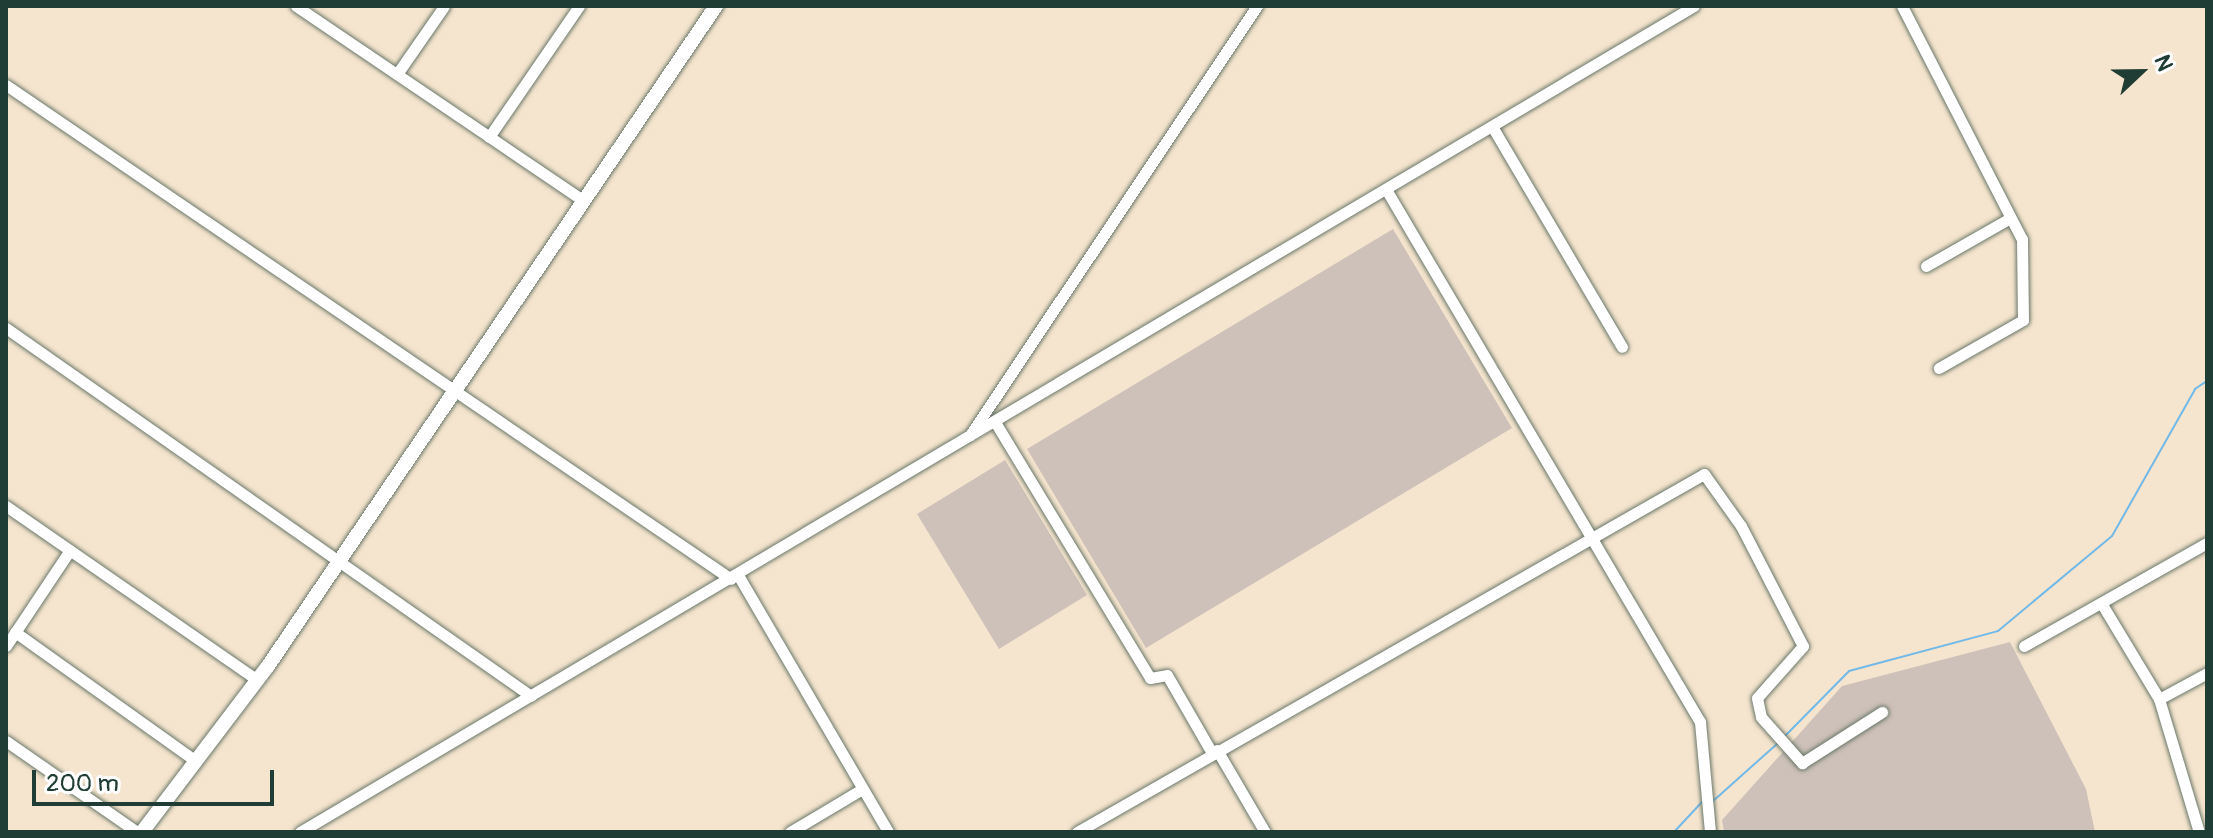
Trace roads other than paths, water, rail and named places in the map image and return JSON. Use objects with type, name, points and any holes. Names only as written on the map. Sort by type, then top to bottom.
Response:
[{"type":"main road","points":[[140,832],[257,680],[716,6]]},
{"type":"street","points":[[296,6],[584,201]]},
{"type":"street","points":[[397,74],[444,6]]},
{"type":"street","points":[[489,137],[579,6]]},
{"type":"street","points":[[967,439],[1257,6]]},
{"type":"street","points":[[300,832],[1387,191],[1694,6]]},
{"type":"street","points":[[1902,6],[2022,239],[2023,320],[1939,368]]},
{"type":"street","points":[[6,85],[734,577],[888,832]]},
{"type":"street","points":[[1493,128],[1622,347]]},
{"type":"street","points":[[1387,191],[1700,722],[1710,786],[1707,812],[1710,832]]},
{"type":"street","points":[[1926,266],[2010,218]]},
{"type":"street","points":[[6,328],[531,696]]},
{"type":"street","points":[[995,422],[1150,678],[1167,675],[1265,832]]},
{"type":"street","points":[[1077,832],[1589,535],[1704,474],[1741,526],[1803,646],[1757,698],[1761,717],[1802,763],[1882,712]]},
{"type":"street","points":[[6,506],[257,680]]},
{"type":"street","points":[[2024,646],[2103,606],[2207,543]]},
{"type":"street","points":[[6,646],[70,550]]},
{"type":"street","points":[[2103,606],[2159,699],[2199,832]]},
{"type":"street","points":[[15,632],[196,761]]},
{"type":"street","points":[[2159,699],[2207,673]]},
{"type":"street","points":[[6,741],[140,832]]},
{"type":"street","points":[[790,832],[862,789]]},
{"type":"waterway","points":[[1785,736],[1849,671],[1998,631],[2112,536],[2195,389],[2207,381]]},
{"type":"waterway","points":[[1712,802],[1778,743]]},
{"type":"waterway","points":[[1674,832],[1702,802]]}]
